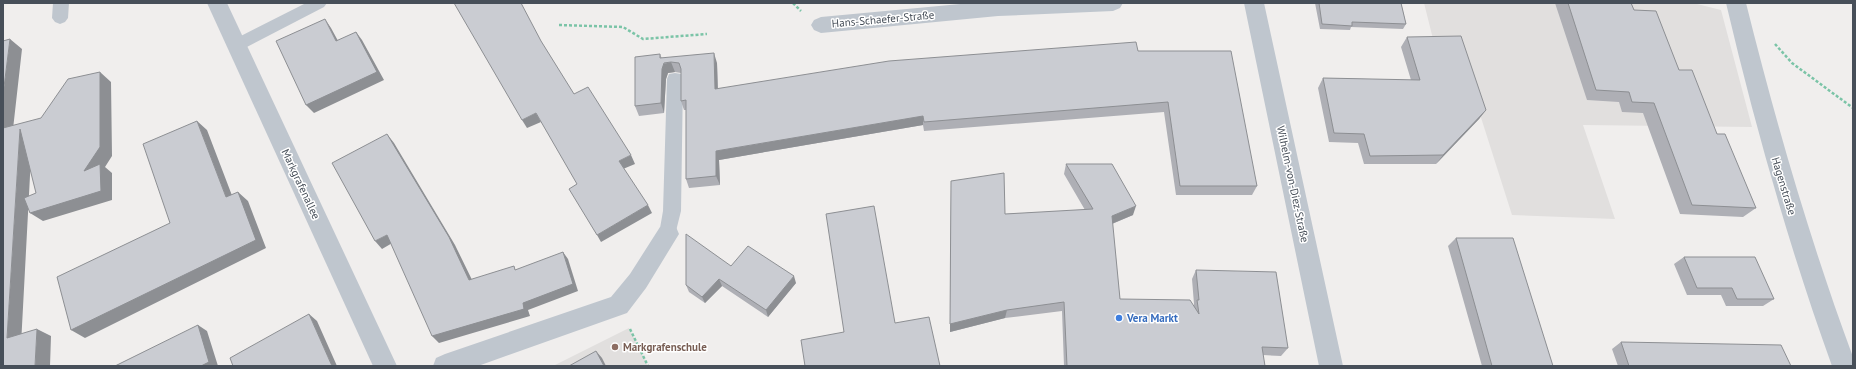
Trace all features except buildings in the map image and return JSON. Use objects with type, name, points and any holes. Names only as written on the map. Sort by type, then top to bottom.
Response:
[{"type":"street","name":"Markgrafenallee","points":[[217,3],[385,366]]},
{"type":"street","name":"Hans-Schaefer-Straße","points":[[821,25],[998,8],[1113,3]]},
{"type":"street","name":"Wilhelm-von-Diez-Straße","points":[[1254,3],[1331,366]]},
{"type":"street","name":"Hagenstraße","points":[[1736,3],[1775,157],[1816,292],[1844,366]]},
{"type":"street","points":[[444,366],[619,305],[638,281],[668,234]]},
{"type":"lane","points":[[237,45],[319,3]]},
{"type":"lane","points":[[668,234],[672,211],[675,79]]},
{"type":"path","points":[[559,25],[623,27],[643,38],[706,34]]},
{"type":"path","points":[[1772,41],[1792,63],[1853,108]]},
{"type":"path","points":[[619,305],[648,366]]},
{"type":"shaded area","points":[[1424,3],[1693,3],[1721,10],[1752,127],[1583,125],[1615,219],[1512,215],[1456,39],[1433,39]]},
{"type":"shaded area","name":"Markgrafenschule","points":[[629,328],[648,366],[553,366]]},
{"type":"place","name":"Vera Markt","points":[[1119,318]]},
{"type":"place","name":"Markgrafenschule","points":[[615,347]]}]
